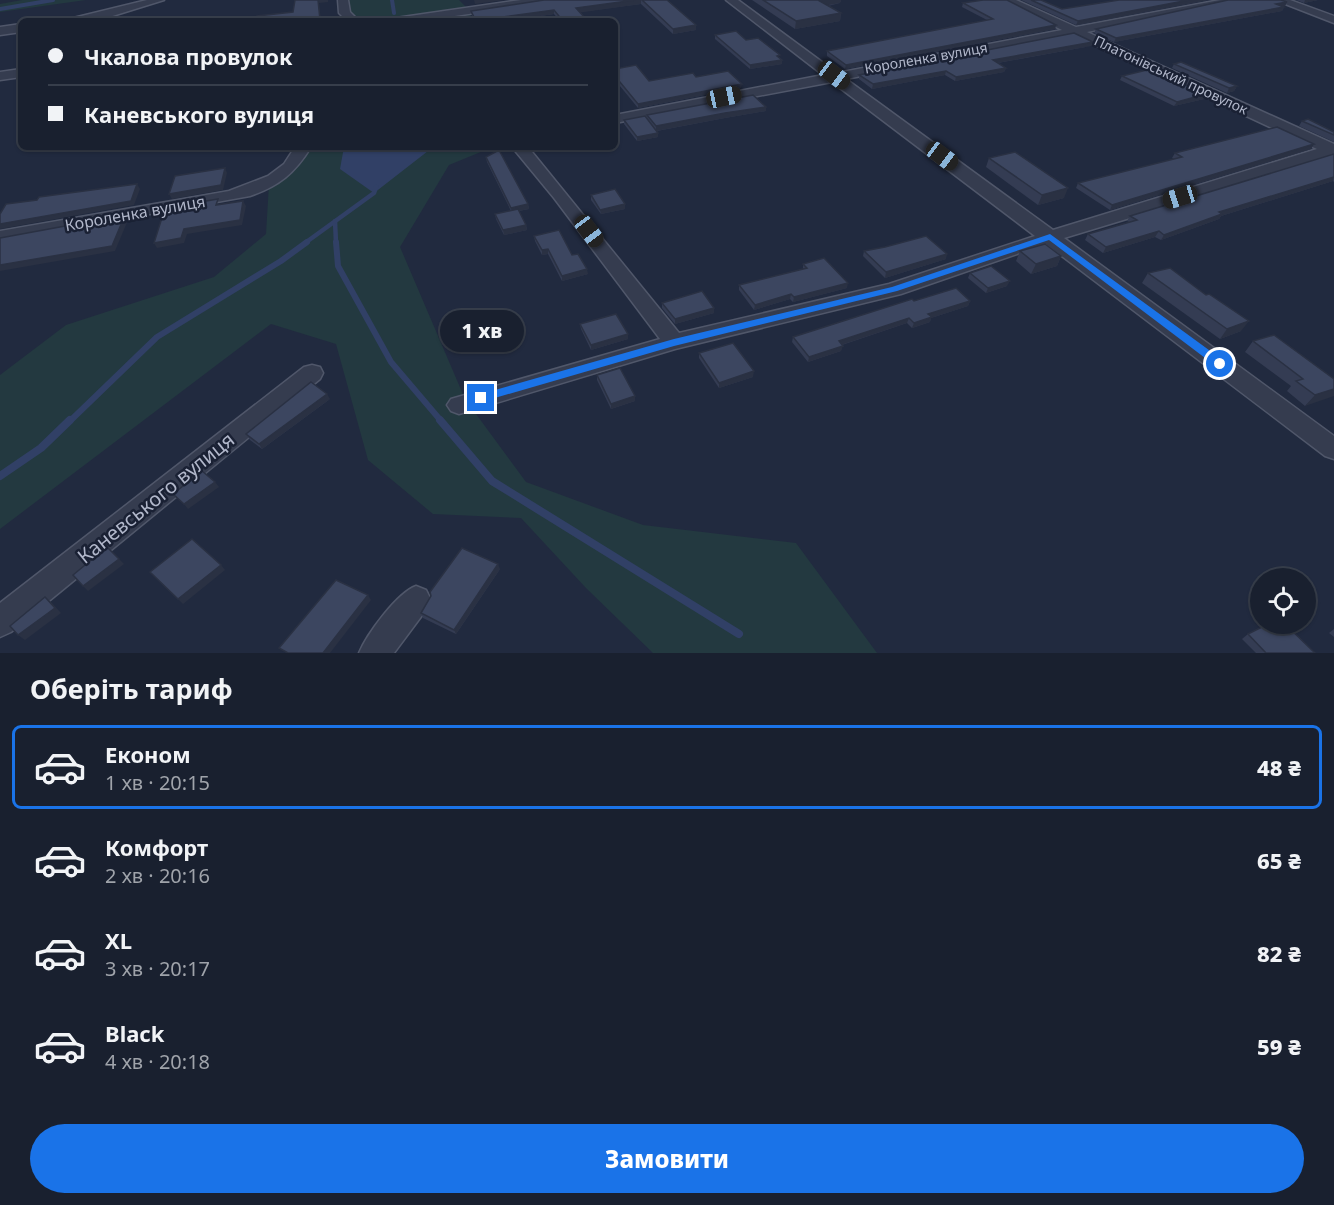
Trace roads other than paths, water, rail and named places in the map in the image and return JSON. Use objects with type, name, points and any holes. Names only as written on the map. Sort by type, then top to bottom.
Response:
[{"type":"street","points":[[92,18],[159,0]]},
{"type":"street","points":[[343,0],[345,13],[351,18]]},
{"type":"street","points":[[464,0],[471,16]]},
{"type":"street","points":[[441,18],[471,16],[544,0]]},
{"type":"street","points":[[731,0],[1334,449]]},
{"type":"street","name":"Платонівський провулок","points":[[1007,0],[1333,150]]},
{"type":"street","name":"Короленка вулиця","points":[[618,118],[834,75],[1237,0]]},
{"type":"street","points":[[1280,0],[1334,20]]},
{"type":"street","points":[[0,31],[18,28]]},
{"type":"street","points":[[1,77],[18,74]]},
{"type":"street","name":"Короленка вулиця","points":[[0,236],[232,196],[269,184],[292,167],[301,150]]},
{"type":"street","points":[[523,150],[560,194],[674,342]]},
{"type":"street","points":[[459,405],[674,342],[894,289],[1050,237],[1333,150]]},
{"type":"street","name":"Каневського вулиця","points":[[0,622],[312,373]]},
{"type":"street","points":[[375,653],[416,600]]},
{"type":"water","points":[[343,150],[428,150],[374,193],[340,169]]},
{"type":"waterway","points":[[0,9],[53,0]]},
{"type":"waterway","points":[[392,0],[394,13]]},
{"type":"waterway","points":[[335,221],[374,193],[376,187]]},
{"type":"waterway","points":[[305,243],[335,221]]},
{"type":"waterway","points":[[335,221],[336,243]]},
{"type":"waterway","points":[[69,422],[157,337],[281,261],[307,242]]},
{"type":"waterway","points":[[336,242],[338,266],[391,362],[442,422]]},
{"type":"waterway","points":[[0,476],[41,448],[70,420]]},
{"type":"waterway","points":[[440,420],[492,481],[739,634]]}]
